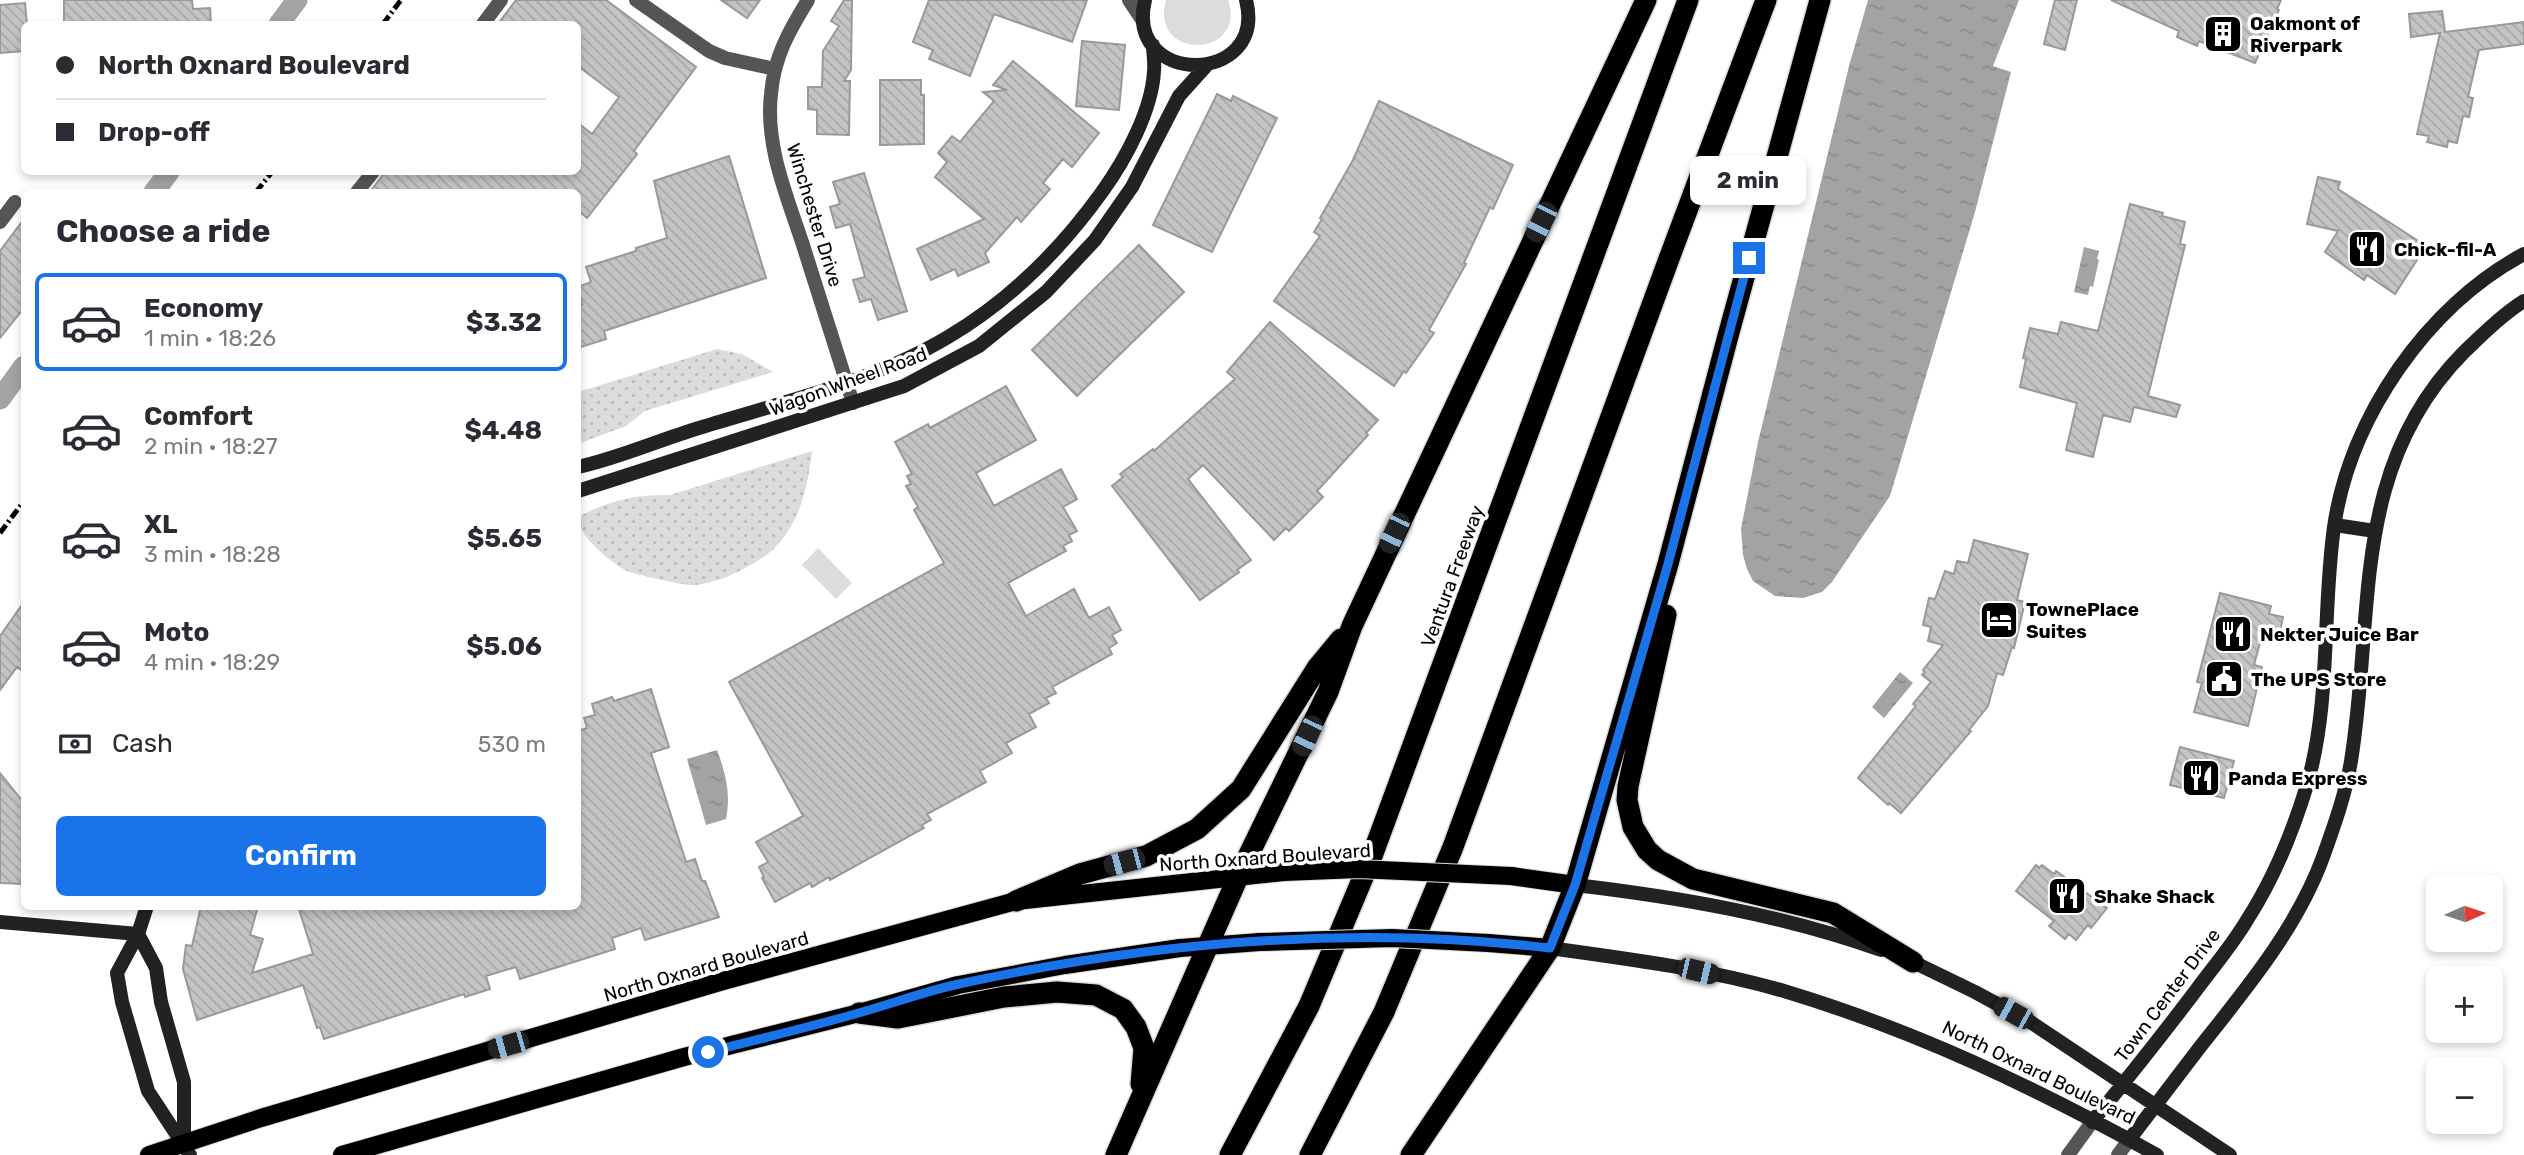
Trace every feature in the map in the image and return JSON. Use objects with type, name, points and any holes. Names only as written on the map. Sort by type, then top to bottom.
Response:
[{"type":"highway","points":[[1115,1155],[1238,877],[1328,692],[1352,626],[1646,0]]},
{"type":"highway","name":"Ventura Freeway","points":[[1230,1155],[1309,1006],[1372,856],[1688,0]]},
{"type":"highway","points":[[1310,1155],[1384,1012],[1453,847],[1766,0]]},
{"type":"highway","points":[[1411,1155],[1550,948],[1575,885],[1668,564],[1820,0]]},
{"type":"highway","points":[[1668,564],[1665,622],[1628,786],[1630,813],[1639,838],[1658,860],[1693,879],[1833,913],[1913,962]]},
{"type":"highway","points":[[1016,901],[1080,874],[1146,856],[1197,830],[1241,789],[1317,668],[1352,626]]},
{"type":"highway","points":[[859,1013],[898,1018],[1004,997],[1056,992],[1096,995],[1123,1009],[1136,1027],[1144,1048],[1143,1072],[1135,1113]]},
{"type":"main road","points":[[1145,0],[1143,21],[1153,45],[1176,63],[1206,66]]},
{"type":"main road","name":"Wagon Wheel Road","points":[[581,490],[904,386],[992,337],[1046,292],[1080,257],[1110,220],[1144,165],[1179,96],[1206,66],[1232,53],[1242,40],[1247,24],[1246,0]]},
{"type":"main road","name":"Wagon Wheel Road","points":[[581,466],[846,382],[897,363],[948,338],[1014,290],[1064,239],[1111,180],[1137,131],[1152,86],[1153,45]]},
{"type":"main road","name":"Town Center Drive","points":[[2092,1122],[2124,1084],[2248,920],[2284,845],[2307,784],[2318,730],[2334,525],[2358,443],[2383,394],[2411,350],[2473,287],[2524,254]]},
{"type":"main road","points":[[2129,1140],[2260,972],[2301,904],[2322,860],[2351,764],[2375,531],[2389,472],[2413,418],[2445,372],[2510,309],[2524,301]]},
{"type":"main road","points":[[2334,525],[2375,531]]},
{"type":"main road","name":"North Oxnard Boulevard","points":[[149,1155],[187,1149],[261,1118],[723,981],[1016,901],[1284,872],[1371,869],[1511,876],[1745,912],[1831,933],[1913,962],[2032,1023],[2230,1155]]},
{"type":"main road","points":[[146,910],[138,934],[117,973],[122,1002],[148,1091],[187,1149]]},
{"type":"main road","points":[[0,922],[138,934]]},
{"type":"main road","points":[[138,934],[156,968],[161,1002],[184,1082],[187,1149]]},
{"type":"main road","name":"North Oxnard Boulevard","points":[[342,1155],[684,1057],[958,985],[1065,965],[1209,946],[1392,937],[1550,948],[1698,971],[1782,991],[1931,1042],[2016,1080],[2157,1155]]},
{"type":"street","points":[[485,21],[501,0]]},
{"type":"street","points":[[636,0],[709,51],[725,58],[775,69]]},
{"type":"street","name":"Winchester Drive","points":[[808,0],[784,39],[775,69],[770,113],[774,154],[853,403]]},
{"type":"street","points":[[1129,0],[1143,21]]},
{"type":"street","points":[[359,189],[371,175]]},
{"type":"street","points":[[0,222],[15,202]]},
{"type":"street","name":"Town Center Drive","points":[[2068,1155],[2092,1122]]},
{"type":"street","points":[[2118,1155],[2129,1140]]},
{"type":"shaded area","points":[[1166,0],[1228,0],[1230,19],[1224,33],[1213,42],[1198,45],[1183,43],[1171,34],[1165,20]]},
{"type":"shaded area","points":[[717,349],[742,354],[773,372],[645,411],[626,426],[581,443],[581,391]]},
{"type":"shaded area","points":[[812,451],[803,499],[788,532],[773,550],[751,565],[713,582],[685,585],[627,571],[596,548],[581,528],[581,516],[600,507],[634,497],[670,495]]},
{"type":"shaded area","points":[[818,548],[852,583],[836,599],[802,565]]},
{"type":"water","points":[[1868,0],[2019,0],[1993,66],[2011,72],[1975,212],[1890,496],[1832,582],[1822,592],[1803,598],[1775,596],[1753,581],[1743,555],[1741,529],[1758,442],[1849,66]]},
{"type":"water","points":[[2084,247],[2099,251],[2093,287],[2090,286],[2088,295],[2074,292]]},
{"type":"water","points":[[1900,672],[1913,683],[1884,718],[1872,707]]},
{"type":"water","points":[[717,750],[727,784],[726,819],[706,825],[687,759]]},
{"type":"building","points":[[64,0],[192,0],[193,9],[210,8],[211,21],[64,21]]},
{"type":"building","points":[[516,0],[606,0],[696,67],[634,151],[637,154],[587,218],[581,213],[581,189],[372,189],[383,175],[581,175],[581,125],[592,134],[619,97],[581,68],[581,21],[500,21]]},
{"type":"building","points":[[721,0],[760,0],[747,18]]},
{"type":"building","points":[[844,0],[852,0],[851,70],[844,81],[850,81],[849,135],[817,134],[817,110],[808,109],[808,87],[822,87],[823,51],[839,26],[831,21]]},
{"type":"building","points":[[929,0],[1087,0],[1072,42],[994,14],[970,76],[929,59],[933,50],[913,42]]},
{"type":"building","points":[[2055,0],[2077,0],[2065,50],[2044,44]]},
{"type":"building","name":"Oakmont of Riverpark","points":[[2111,0],[2281,0],[2255,63],[2199,41],[2197,46],[2177,37],[2179,31]]},
{"type":"building","points":[[25,3],[27,21],[21,21],[21,51],[0,53],[0,5]]},
{"type":"building","points":[[2442,11],[2445,32],[2524,22],[2524,44],[2479,50],[2468,97],[2473,98],[2469,117],[2463,116],[2457,143],[2448,141],[2447,147],[2427,142],[2429,136],[2417,134],[2440,33],[2411,37],[2409,14]]},
{"type":"building","points":[[1082,41],[1125,45],[1119,110],[1076,106]]},
{"type":"building","points":[[1013,61],[1099,133],[1072,167],[1063,159],[1043,183],[1050,189],[1021,222],[1017,217],[985,253],[989,262],[958,276],[955,269],[931,280],[917,249],[984,219],[935,177],[947,162],[938,153],[952,136],[960,142],[994,101],[983,92],[1007,90],[993,85]]},
{"type":"building","points":[[880,80],[921,80],[921,95],[924,95],[924,144],[880,145]]},
{"type":"building","points":[[1217,94],[1231,101],[1233,96],[1277,118],[1212,252],[1153,225]]},
{"type":"building","points":[[1379,101],[1513,165],[1493,209],[1490,207],[1464,263],[1466,264],[1429,330],[1434,333],[1394,386],[1274,301],[1320,236],[1314,232],[1322,219],[1320,218],[1353,160]]},
{"type":"building","points":[[729,156],[766,278],[604,331],[606,339],[581,347],[581,286],[591,282],[586,267],[667,238],[654,181]]},
{"type":"building","points":[[864,173],[907,311],[878,320],[871,299],[860,302],[853,280],[865,277],[850,224],[836,228],[830,207],[840,204],[833,182]]},
{"type":"building","points":[[2318,177],[2340,182],[2338,189],[2426,246],[2395,294],[2367,275],[2364,280],[2325,252],[2338,231],[2307,224]]},
{"type":"building","points":[[2130,204],[2185,222],[2180,244],[2185,245],[2148,396],[2180,405],[2176,417],[2134,407],[2130,422],[2103,415],[2093,457],[2066,450],[2077,403],[2020,387],[2026,359],[2023,358],[2030,328],[2058,334],[2061,322],[2098,331]]},
{"type":"building","points":[[21,223],[21,312],[0,338],[0,251]]},
{"type":"building","points":[[1139,245],[1184,292],[1077,396],[1032,350]]},
{"type":"building","points":[[1270,322],[1378,420],[1366,433],[1368,435],[1317,491],[1323,497],[1289,531],[1286,528],[1274,540],[1203,465],[1188,479],[1251,560],[1200,600],[1112,486],[1123,477],[1120,474],[1153,449],[1154,451],[1235,379],[1227,372]]},
{"type":"building","points":[[1006,386],[1036,440],[976,473],[994,506],[1061,469],[1077,499],[1063,507],[1077,531],[1069,535],[1072,541],[1063,546],[1066,551],[1008,583],[1026,616],[1074,589],[1089,618],[1109,607],[1121,630],[1112,635],[1117,643],[1109,648],[1112,654],[1052,687],[1056,693],[1046,698],[1049,703],[1029,714],[1036,727],[1006,743],[1012,753],[980,771],[986,782],[927,814],[931,820],[922,825],[924,828],[830,880],[829,877],[812,887],[810,883],[775,902],[759,867],[768,862],[756,842],[803,816],[729,682],[944,563],[914,510],[918,507],[906,486],[911,484],[907,476],[912,474],[895,442],[928,424],[930,428]]},
{"type":"building","points":[[1974,540],[2028,554],[2017,600],[2025,602],[2014,648],[2012,647],[2003,675],[1997,673],[1988,706],[1969,730],[1971,731],[1901,813],[1858,778],[1916,706],[1913,704],[1931,682],[1922,675],[1925,672],[1923,670],[1943,645],[1928,641],[1931,627],[1923,625],[1929,598],[1935,599],[1945,571],[1954,574],[1957,561],[1968,563]]},
{"type":"building","points":[[2220,593],[2271,606],[2269,614],[2283,617],[2280,632],[2264,628],[2254,665],[2262,667],[2248,726],[2194,712],[2202,683],[2197,682]]},
{"type":"building","points":[[21,606],[21,670],[17,667],[0,690],[0,636]]},
{"type":"building","points":[[651,689],[669,747],[651,753],[686,862],[695,859],[719,917],[645,940],[641,928],[612,938],[615,949],[520,979],[516,967],[486,976],[490,989],[465,997],[464,994],[324,1039],[320,1027],[317,1028],[303,985],[197,1020],[183,969],[186,945],[192,946],[200,910],[257,910],[250,935],[263,939],[252,973],[313,954],[299,910],[581,910],[581,730],[587,728],[584,718],[595,715],[592,704],[612,697],[614,701]]},
{"type":"building","points":[[2180,747],[2234,761],[2224,798],[2170,785]]},
{"type":"building","points":[[0,773],[21,799],[21,884],[0,883]]},
{"type":"building","points":[[2036,865],[2039,868],[2042,865],[2054,874],[2056,871],[2107,908],[2091,928],[2088,925],[2076,940],[2069,934],[2065,939],[2049,926],[2054,921],[2016,891]]},
{"type":"waterway","points":[[281,21],[297,0]]},
{"type":"waterway","points":[[156,189],[167,175]]},
{"type":"waterway","points":[[0,399],[21,370]]},
{"type":"railway","points":[[385,21],[401,0]]},
{"type":"railway","points":[[258,189],[270,175]]},
{"type":"railway","points":[[0,533],[21,505]]},
{"type":"place","name":"Oakmont of Riverpark","points":[[2223,34]]},
{"type":"place","name":"Chick-fil-A","points":[[2367,249]]},
{"type":"place","name":"TownePlace Suites","points":[[1999,620]]},
{"type":"place","name":"Nekter Juice Bar","points":[[2233,634]]},
{"type":"place","name":"The UPS Store","points":[[2224,679]]},
{"type":"place","name":"Panda Express","points":[[2201,778]]},
{"type":"place","name":"Shake Shack","points":[[2067,896]]},
{"type":"route","points":[[708,1052],[958,985],[1065,965],[1180,948],[1321,938],[1392,937],[1550,948],[1575,885],[1668,564],[1749,258]]}]
